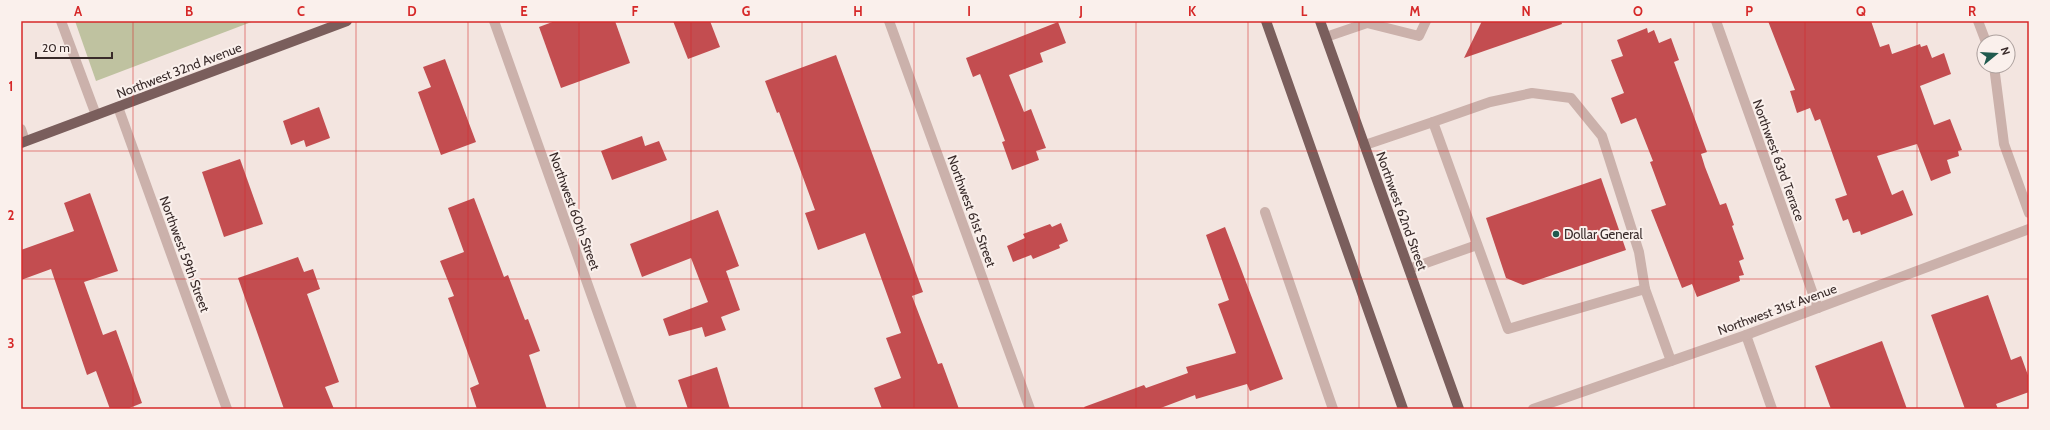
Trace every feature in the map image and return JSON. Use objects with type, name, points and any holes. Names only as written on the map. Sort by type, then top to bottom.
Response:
[{"type":"main road","name":"Northwest 32nd Avenue","points":[[23,142],[347,21]]},
{"type":"main road","points":[[1266,21],[1403,409]]},
{"type":"main road","name":"Northwest 62nd Street","points":[[1320,21],[1459,409]]},
{"type":"street","points":[[61,21],[96,115]]},
{"type":"street","name":"Northwest 60th Street","points":[[494,21],[632,409]]},
{"type":"street","name":"Northwest 61st Street","points":[[889,21],[1030,409]]},
{"type":"street","points":[[1326,37],[1367,23],[1419,36],[1426,21]]},
{"type":"street","name":"Northwest 63rd Terrace","points":[[1716,21],[1818,308]]},
{"type":"street","points":[[1978,21],[1983,34]]},
{"type":"street","points":[[1995,74],[2004,144],[2029,213]]},
{"type":"street","points":[[1364,145],[1490,102],[1532,93],[1571,98],[1602,136],[1639,252],[1645,290],[1671,361]]},
{"type":"street","name":"Northwest 59th Street","points":[[118,107],[227,409]]},
{"type":"street","points":[[1433,122],[1508,329],[1645,290]]},
{"type":"street","points":[[21,129],[23,142]]},
{"type":"street","points":[[1265,212],[1333,409]]},
{"type":"street","name":"Northwest 31st Avenue","points":[[1533,409],[1746,335],[2029,228]]},
{"type":"street","points":[[1409,269],[1477,245]]},
{"type":"street","points":[[1746,335],[1772,409]]},
{"type":"green space","points":[[75,21],[254,21],[96,81]]},
{"type":"building","points":[[555,21],[615,21],[630,63],[561,88],[539,27]]},
{"type":"building","points":[[673,21],[710,21],[720,47],[688,59]]},
{"type":"building","points":[[1482,21],[1561,21],[1562,24],[1464,58]]},
{"type":"building","points":[[1768,21],[1871,21],[1880,47],[1889,44],[1892,54],[1920,44],[1921,47],[1927,45],[1932,58],[1944,53],[1951,74],[1920,86],[1934,125],[1950,119],[1962,150],[1958,151],[1959,156],[1947,160],[1951,173],[1931,181],[1917,144],[1877,156],[1892,195],[1903,190],[1913,215],[1861,235],[1860,231],[1853,233],[1848,219],[1843,221],[1835,199],[1847,195],[1820,119],[1815,121],[1810,108],[1797,113],[1790,91],[1795,90]]},
{"type":"building","points":[[1058,22],[1066,43],[1040,53],[1043,62],[1009,75],[1024,112],[1031,109],[1046,148],[1036,151],[1039,160],[1012,170],[1002,142],[1005,141],[980,74],[973,77],[966,58]]},
{"type":"building","points":[[1647,28],[1648,33],[1654,30],[1659,43],[1671,38],[1679,60],[1674,62],[1707,152],[1701,154],[1705,167],[1720,205],[1726,203],[1734,225],[1732,226],[1744,259],[1739,261],[1744,275],[1739,276],[1740,281],[1697,297],[1692,284],[1682,288],[1651,210],[1666,205],[1650,162],[1653,161],[1636,118],[1621,124],[1611,98],[1624,93],[1611,60],[1623,56],[1617,40]]},
{"type":"building","points":[[836,55],[923,292],[912,296],[938,364],[942,363],[959,409],[882,409],[874,388],[901,378],[886,338],[901,333],[865,233],[818,250],[805,213],[815,210],[779,112],[777,113],[765,81]]},
{"type":"building","points":[[445,59],[476,142],[441,155],[418,92],[431,87],[423,67]]},
{"type":"building","points":[[319,107],[330,138],[306,147],[304,140],[291,145],[283,121]]},
{"type":"building","points":[[642,136],[645,146],[659,141],[667,160],[612,180],[601,151]]},
{"type":"building","points":[[240,159],[263,224],[224,237],[202,172]]},
{"type":"building","name":"Dollar General","points":[[1601,178],[1626,250],[1523,285],[1506,278],[1486,218]]},
{"type":"building","points":[[90,193],[118,271],[84,282],[103,335],[116,330],[142,403],[127,409],[110,409],[96,371],[87,375],[51,269],[21,280],[21,250],[74,231],[64,203]]},
{"type":"building","points":[[474,198],[504,277],[508,275],[525,320],[528,319],[540,351],[529,355],[547,409],[477,409],[470,388],[479,384],[448,298],[454,296],[440,261],[464,252],[448,208]]},
{"type":"building","points":[[718,210],[739,266],[726,271],[740,310],[721,317],[726,330],[705,337],[702,327],[669,336],[663,319],[708,302],[691,258],[642,277],[630,244]]},
{"type":"building","points":[[1061,223],[1068,241],[1059,245],[1060,248],[1033,259],[1031,255],[1013,262],[1007,246],[1025,238],[1023,234],[1050,224],[1052,227]]},
{"type":"building","points":[[1225,227],[1283,379],[1250,391],[1247,384],[1196,399],[1195,395],[1158,409],[1085,409],[1084,407],[1144,385],[1146,388],[1188,373],[1186,367],[1236,353],[1218,304],[1229,300],[1206,235]]},
{"type":"building","points":[[298,257],[304,272],[313,269],[320,289],[307,294],[339,382],[325,387],[334,409],[284,409],[238,278]]},
{"type":"building","points":[[1988,295],[2011,360],[2021,356],[2029,378],[2029,392],[1996,404],[1998,409],[1965,409],[1931,315]]},
{"type":"building","points":[[1882,341],[1907,409],[1831,409],[1815,366]]},
{"type":"building","points":[[717,367],[730,409],[688,409],[678,380]]},
{"type":"place","name":"Dollar General","points":[[1556,234]]}]
